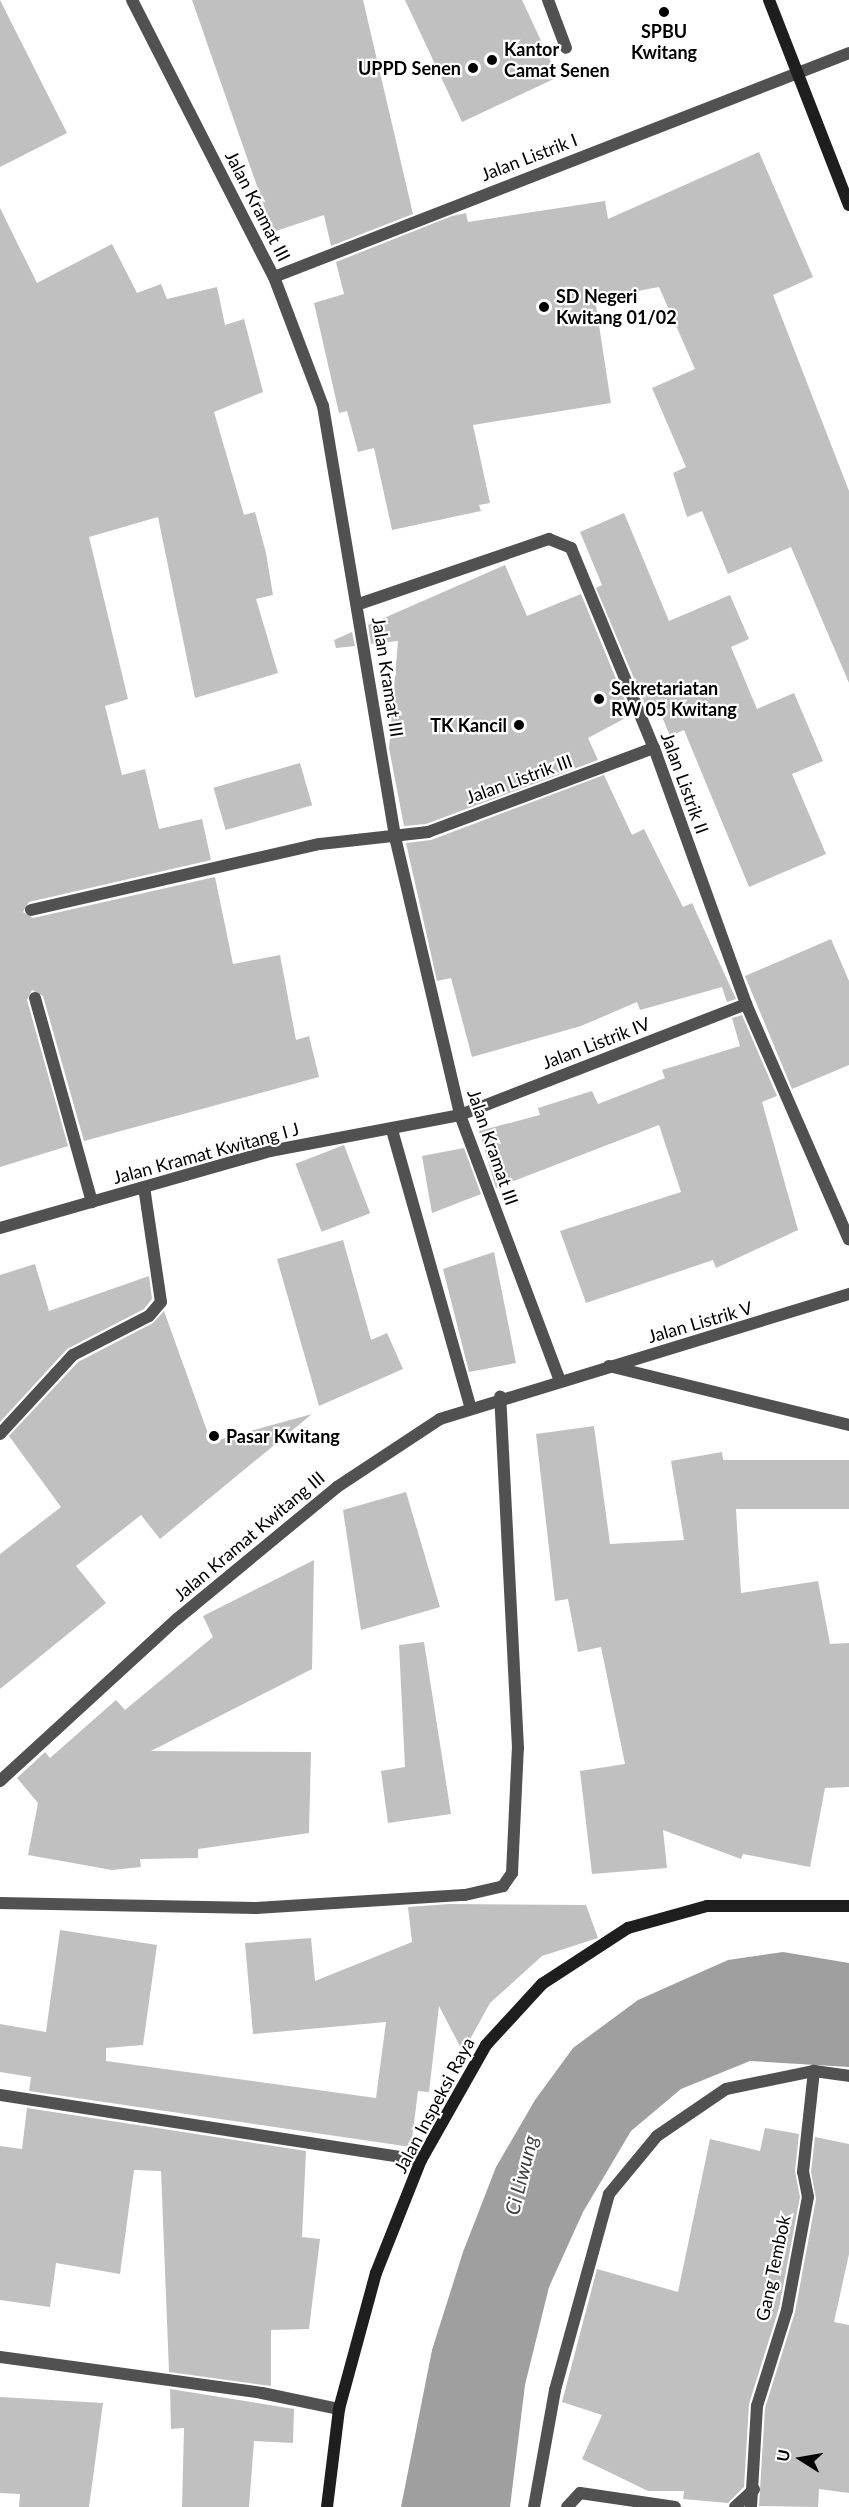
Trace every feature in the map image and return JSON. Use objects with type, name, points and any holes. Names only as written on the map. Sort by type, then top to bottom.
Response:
[{"type":"street","name":"Jalan Kramat III","points":[[132,0],[274,277],[323,406],[359,604],[395,837],[460,1115],[560,1379]]},
{"type":"street","points":[[548,0],[566,48]]},
{"type":"street","points":[[769,0],[849,205]]},
{"type":"street","name":"Jalan Listrik I","points":[[274,277],[797,71],[849,53]]},
{"type":"street","name":"Jalan Listrik II","points":[[359,604],[549,539],[561,540],[582,567],[654,748],[746,1004],[849,1240]]},
{"type":"street","name":"Jalan Listrik III","points":[[31,910],[320,844],[428,832],[654,748]]},
{"type":"street","points":[[35,998],[92,1202]]},
{"type":"street","name":"Jalan Listrik IV","points":[[460,1115],[746,1004]]},
{"type":"street","name":"Jalan Kramat Kwitang I J","points":[[0,1228],[270,1151],[392,1130],[460,1115]]},
{"type":"street","points":[[392,1130],[470,1406]]},
{"type":"street","points":[[0,1434],[73,1355],[150,1316],[161,1302],[144,1187]]},
{"type":"street","name":"Jalan Listrik V","points":[[560,1379],[849,1294]]},
{"type":"street","points":[[608,1366],[849,1425]]},
{"type":"street","name":"Jalan Kramat Kwitang III","points":[[0,1780],[177,1619],[337,1487],[393,1446],[470,1406],[560,1379]]},
{"type":"street","points":[[0,1903],[256,1908],[465,1895],[503,1886],[512,1873],[518,1748],[500,1396]]},
{"type":"street","name":"Jalan Inspeksi Raya","points":[[327,2507],[339,2409],[376,2273],[421,2160],[486,2045],[542,1984],[628,1928],[707,1905],[849,1906]]},
{"type":"street","points":[[534,2507],[555,2390],[609,2194],[657,2136],[699,2103],[726,2089],[814,2071],[849,2076]]},
{"type":"street","name":"Gang Tembok","points":[[751,2507],[754,2489],[757,2406],[787,2310],[808,2197],[803,2172],[814,2071]]},
{"type":"street","points":[[0,2095],[421,2160]]},
{"type":"street","points":[[0,2357],[262,2393],[339,2409]]},
{"type":"street","points":[[735,2507],[754,2489]]},
{"type":"street","points":[[567,2507],[580,2493],[675,2507]]},
{"type":"water","name":"Ci Liwung","points":[[783,1952],[849,1963],[849,2067],[750,2061],[681,2089],[631,2131],[583,2212],[549,2287],[525,2385],[510,2507],[401,2507],[432,2350],[463,2252],[496,2167],[535,2100],[573,2048],[638,2000],[728,1960]]},
{"type":"building","points":[[0,0],[67,133],[0,167]]},
{"type":"building","points":[[192,0],[363,0],[413,214],[331,246],[324,215],[273,232]]},
{"type":"building","name":"Kantor Camat Senen","points":[[405,0],[522,0],[558,77],[462,122]]},
{"type":"building","points":[[759,152],[813,277],[773,295],[849,491],[849,683],[791,547],[728,574],[702,511],[687,517],[673,473],[686,467],[652,388],[695,369],[659,287],[595,299],[611,403],[473,425],[490,503],[479,505],[481,511],[392,530],[374,448],[358,452],[347,411],[339,413],[314,303],[344,294],[336,262],[452,216],[466,213],[468,222],[605,201],[608,219]]},
{"type":"building","points":[[0,208],[37,283],[112,244],[137,293],[161,284],[167,299],[217,287],[225,325],[244,319],[263,392],[214,412],[244,515],[255,512],[266,553],[273,595],[256,599],[278,673],[195,698],[158,517],[89,537],[128,699],[105,706],[122,775],[145,769],[159,829],[202,819],[211,860],[29,902],[23,912],[33,918],[215,877],[233,964],[280,955],[296,1040],[309,1036],[319,1077],[84,1141],[43,996],[32,990],[27,1000],[68,1146],[0,1167]]},
{"type":"building","points":[[624,513],[669,621],[730,595],[749,639],[731,647],[757,709],[794,693],[823,761],[792,774],[826,854],[749,887],[684,730],[670,736],[656,702],[646,707],[596,588],[602,585],[580,532]]},
{"type":"building","points":[[505,565],[527,616],[581,594],[631,715],[588,738],[598,760],[426,824],[404,826],[389,748],[398,641],[371,644],[368,625]]},
{"type":"building","points":[[352,632],[355,646],[336,648],[334,640]]},
{"type":"building","points":[[300,763],[312,805],[226,830],[213,788]]},
{"type":"building","points":[[604,775],[632,835],[644,829],[683,907],[692,903],[736,999],[727,1002],[722,987],[640,1010],[637,1002],[581,1026],[472,1057],[451,978],[437,981],[406,843],[431,840]]},
{"type":"building","points":[[831,939],[849,981],[849,1065],[792,1089],[745,976]]},
{"type":"building","points":[[742,1015],[777,1096],[762,1102],[798,1230],[716,1268],[713,1260],[586,1303],[560,1231],[681,1192],[659,1125],[496,1188],[479,1131],[540,1115],[538,1108],[592,1091],[598,1104],[665,1078],[662,1070],[740,1046],[732,1018]]},
{"type":"building","points":[[344,1145],[370,1213],[322,1232],[295,1164]]},
{"type":"building","points":[[464,1148],[481,1194],[432,1213],[422,1156]]},
{"type":"building","points":[[343,1240],[371,1340],[387,1333],[403,1369],[319,1406],[277,1259]]},
{"type":"building","points":[[494,1252],[516,1363],[469,1372],[443,1269]]},
{"type":"building","points":[[35,1264],[49,1311],[149,1276],[152,1299],[144,1309],[67,1349],[0,1422],[0,1275]]},
{"type":"building","points":[[164,1311],[211,1442],[312,1414],[160,1539],[141,1515],[76,1566],[106,1603],[0,1689],[0,1554],[61,1507],[9,1436],[78,1362],[153,1323]]},
{"type":"building","points":[[594,1426],[610,1544],[684,1540],[671,1461],[722,1452],[723,1460],[849,1460],[849,1509],[736,1509],[741,1593],[818,1581],[830,1644],[849,1643],[849,1787],[825,1788],[810,1867],[743,1854],[741,1859],[663,1830],[667,1868],[592,1874],[580,1771],[625,1764],[601,1647],[578,1652],[568,1599],[555,1601],[536,1434]]},
{"type":"building","points":[[406,1492],[440,1607],[361,1630],[343,1510]]},
{"type":"building","points":[[314,1560],[312,1669],[151,1751],[311,1752],[309,1833],[198,1849],[198,1858],[140,1859],[141,1867],[112,1870],[28,1855],[38,1803],[17,1778],[45,1752],[50,1758],[116,1700],[125,1710],[213,1637],[203,1616]]},
{"type":"building","points":[[424,1642],[451,1814],[388,1823],[381,1771],[405,1767],[399,1645]]},
{"type":"building","points":[[450,1904],[586,1905],[598,1938],[542,1956],[490,2003],[463,2052],[439,2006],[429,2092],[418,2091],[411,2147],[29,2091],[31,2077],[0,2072],[0,2024],[46,2032],[60,1930],[157,1945],[143,2045],[106,2048],[106,2061],[376,2098],[386,2022],[253,2034],[245,1943],[311,1938],[315,1981],[412,1942],[408,1907]]},
{"type":"building","points":[[27,2108],[306,2151],[302,2237],[320,2239],[309,2329],[271,2330],[271,2386],[169,2372],[161,2171],[134,2170],[120,2274],[56,2263],[50,2307],[0,2300],[0,2146],[22,2149]]},
{"type":"building","points":[[765,2128],[799,2134],[795,2171],[800,2197],[779,2308],[749,2404],[744,2487],[728,2503],[683,2499],[684,2491],[648,2491],[582,2459],[602,2415],[562,2402],[597,2269],[678,2292],[710,2139],[760,2151]]},
{"type":"building","points":[[815,2137],[849,2144],[849,2254],[834,2322],[849,2325],[849,2493],[819,2489],[818,2507],[759,2506],[765,2408],[795,2312],[816,2199],[811,2172]]},
{"type":"building","points":[[170,2389],[294,2409],[293,2443],[254,2441],[249,2507],[182,2507],[184,2428],[171,2429]]},
{"type":"building","points":[[0,2397],[103,2403],[89,2507],[19,2507],[20,2494],[0,2493]]},
{"type":"place","name":"SPBU Kwitang","points":[[664,12]]},
{"type":"place","name":"Kantor Camat Senen","points":[[492,60]]},
{"type":"place","name":"UPPD Senen","points":[[473,68]]},
{"type":"place","name":"SD Negeri Kwitang 01/02","points":[[544,307]]},
{"type":"place","name":"Sekretariatan RW 05 Kwitang","points":[[599,699]]},
{"type":"place","name":"TK Kancil","points":[[519,725]]},
{"type":"place","name":"Pasar Kwitang","points":[[214,1436]]}]
